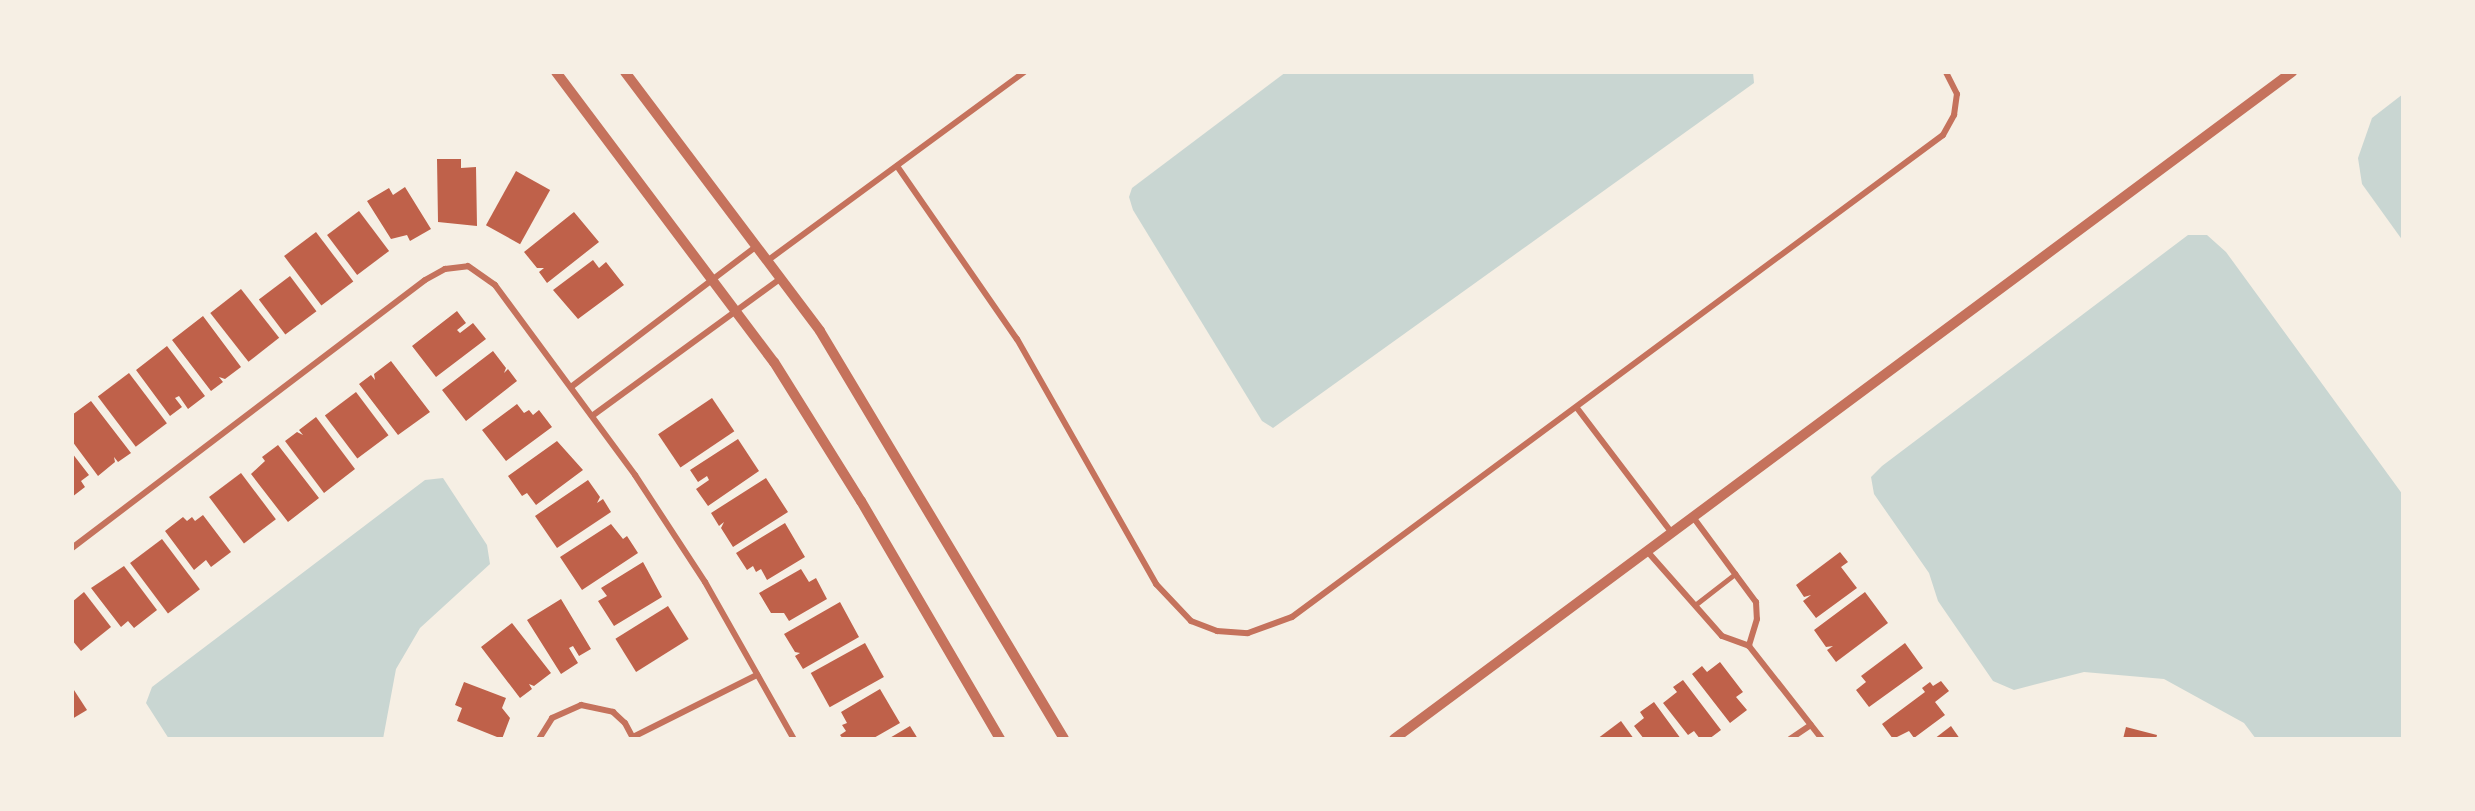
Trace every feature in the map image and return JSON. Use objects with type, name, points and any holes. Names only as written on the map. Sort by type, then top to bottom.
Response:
[{"type":"street","points":[[556,72],[774,362],[861,501],[1000,739]]},
{"type":"street","points":[[625,72],[820,331],[903,464],[1064,739]]},
{"type":"street","points":[[767,261],[1024,72]]},
{"type":"street","points":[[897,165],[1017,339],[1156,584],[1191,621],[1217,631],[1248,633],[1292,617],[1943,135],[1954,115],[1957,94],[1946,72]]},
{"type":"street","points":[[1394,739],[2292,72]]},
{"type":"street","points":[[571,387],[757,246]]},
{"type":"street","points":[[72,548],[425,280],[445,269],[468,266],[495,285],[592,416],[705,582],[794,739]]},
{"type":"street","points":[[592,416],[781,278]]},
{"type":"street","points":[[1577,408],[1672,533]]},
{"type":"street","points":[[1693,517],[1756,602],[1757,619],[1749,646]]},
{"type":"street","points":[[1647,551],[1722,636],[1749,646],[1822,739]]},
{"type":"street","points":[[540,739],[552,718],[581,705],[613,712],[633,738],[757,675]]},
{"type":"street","points":[[1790,739],[1811,725]]},
{"type":"lane","points":[[1695,606],[1735,574]]},
{"type":"shaded area","points":[[1286,72],[1753,72],[1754,83],[1273,428],[1262,421],[1133,210],[1129,197],[1132,188]]},
{"type":"shaded area","points":[[2403,94],[2403,241],[2362,184],[2358,158],[2372,118]]},
{"type":"shaded area","points":[[2188,235],[2207,235],[2226,252],[2403,495],[2403,739],[2256,739],[2244,723],[2164,679],[2084,672],[2014,690],[1993,681],[1938,601],[1929,573],[1874,494],[1871,477],[1882,466]]},
{"type":"shaded area","points":[[443,478],[487,545],[490,564],[420,628],[396,669],[383,739],[169,739],[146,703],[152,687],[425,480]]},
{"type":"building","points":[[437,159],[461,159],[461,168],[476,167],[477,226],[438,222]]},
{"type":"building","points":[[516,171],[550,190],[520,244],[486,225]]},
{"type":"building","points":[[405,187],[431,229],[410,241],[407,235],[391,239],[367,201],[389,188],[393,195]]},
{"type":"building","points":[[359,211],[389,251],[357,275],[327,235]]},
{"type":"building","points":[[574,212],[599,242],[547,283],[539,272],[544,268],[537,268],[524,252]]},
{"type":"building","points":[[316,232],[353,282],[321,306],[284,256]]},
{"type":"building","points":[[593,260],[599,268],[606,262],[624,285],[578,319],[553,290]]},
{"type":"building","points":[[290,276],[316,311],[285,335],[259,299]]},
{"type":"building","points":[[241,289],[279,338],[248,362],[210,313]]},
{"type":"building","points":[[457,311],[466,323],[457,330],[460,333],[473,323],[486,339],[436,377],[412,346]]},
{"type":"building","points":[[203,316],[241,367],[225,379],[219,377],[223,382],[211,391],[172,340]]},
{"type":"building","points":[[167,346],[205,396],[188,409],[179,396],[175,398],[182,407],[170,416],[136,370]]},
{"type":"building","points":[[493,351],[506,368],[504,373],[508,369],[517,381],[466,421],[442,390]]},
{"type":"building","points":[[391,361],[430,412],[398,435],[359,384],[371,375],[375,380],[374,374]]},
{"type":"building","points":[[129,373],[167,423],[136,447],[98,396]]},
{"type":"building","points":[[356,392],[388,435],[357,459],[325,415]]},
{"type":"building","points":[[712,398],[734,431],[680,468],[658,434]]},
{"type":"building","points":[[91,401],[131,453],[118,462],[114,457],[115,462],[98,476],[72,441],[72,415]]},
{"type":"building","points":[[517,404],[524,413],[529,410],[533,415],[539,410],[552,427],[506,461],[482,430]]},
{"type":"building","points":[[316,417],[355,469],[324,493],[285,441],[297,432],[303,435],[299,430]]},
{"type":"building","points":[[738,439],[759,471],[708,506],[696,489],[709,480],[707,476],[698,482],[690,470]]},
{"type":"building","points":[[557,441],[583,470],[536,505],[527,493],[522,496],[508,476]]},
{"type":"building","points":[[278,445],[319,498],[288,522],[251,474],[265,461],[262,457]]},
{"type":"building","points":[[72,453],[89,475],[81,481],[85,487],[72,497]]},
{"type":"building","points":[[241,473],[276,519],[244,543],[209,497]]},
{"type":"building","points":[[766,478],[788,512],[733,547],[721,528],[724,522],[719,526],[711,513]]},
{"type":"building","points":[[588,480],[600,497],[597,503],[603,499],[611,512],[557,548],[535,516]]},
{"type":"building","points":[[203,515],[231,552],[211,567],[206,560],[194,570],[165,531],[183,517],[187,521],[192,517],[195,521]]},
{"type":"building","points":[[785,523],[805,557],[767,580],[761,569],[756,572],[753,566],[747,570],[736,553]]},
{"type":"building","points":[[611,524],[623,539],[627,536],[638,553],[582,590],[560,557]]},
{"type":"building","points":[[162,539],[200,589],[168,613],[130,563]]},
{"type":"building","points":[[1840,552],[1848,562],[1841,567],[1857,588],[1816,618],[1803,601],[1811,595],[1804,597],[1796,585]]},
{"type":"building","points":[[643,562],[662,597],[614,626],[598,601],[607,596],[601,588]]},
{"type":"building","points":[[124,566],[157,610],[134,628],[128,621],[121,627],[91,588]]},
{"type":"building","points":[[801,569],[809,582],[816,578],[827,599],[789,621],[784,613],[771,613],[759,593]]},
{"type":"building","points":[[84,592],[111,627],[81,651],[72,640],[72,602]]},
{"type":"building","points":[[1865,592],[1888,623],[1836,662],[1827,650],[1833,646],[1826,647],[1814,630]]},
{"type":"building","points":[[561,599],[591,649],[579,656],[573,646],[569,648],[578,663],[561,674],[527,620]]},
{"type":"building","points":[[840,602],[859,637],[803,669],[795,656],[800,653],[795,652],[784,634]]},
{"type":"building","points":[[668,606],[689,639],[636,672],[615,639]]},
{"type":"building","points":[[512,623],[551,673],[534,686],[529,684],[532,689],[520,698],[481,647]]},
{"type":"building","points":[[865,643],[884,677],[830,707],[811,673]]},
{"type":"building","points":[[1905,643],[1923,668],[1869,707],[1856,690],[1866,682],[1861,676]]},
{"type":"building","points":[[1720,662],[1743,692],[1736,697],[1747,710],[1730,723],[1692,674],[1702,666],[1707,672]]},
{"type":"building","points":[[1683,680],[1721,730],[1709,739],[1700,739],[1694,731],[1688,735],[1663,703],[1677,692],[1673,687]]},
{"type":"building","points":[[1941,681],[1949,691],[1935,702],[1945,715],[1914,738],[1909,731],[1893,739],[1882,724],[1925,692],[1922,688],[1930,682],[1933,686]]},
{"type":"building","points":[[464,682],[506,698],[502,708],[510,718],[502,739],[457,721],[462,708],[455,705]]},
{"type":"building","points":[[72,687],[87,710],[72,719]]},
{"type":"building","points":[[880,689],[900,723],[872,739],[843,739],[840,735],[846,731],[842,725],[847,723],[841,712]]},
{"type":"building","points":[[1654,702],[1681,739],[1644,739],[1634,726],[1644,718],[1640,712]]},
{"type":"building","points":[[1621,721],[1634,739],[1597,739]]},
{"type":"building","points":[[910,726],[918,739],[888,739]]},
{"type":"building","points":[[1951,726],[1960,739],[1934,739]]},
{"type":"building","points":[[2126,727],[2157,735],[2156,739],[2123,739]]}]
